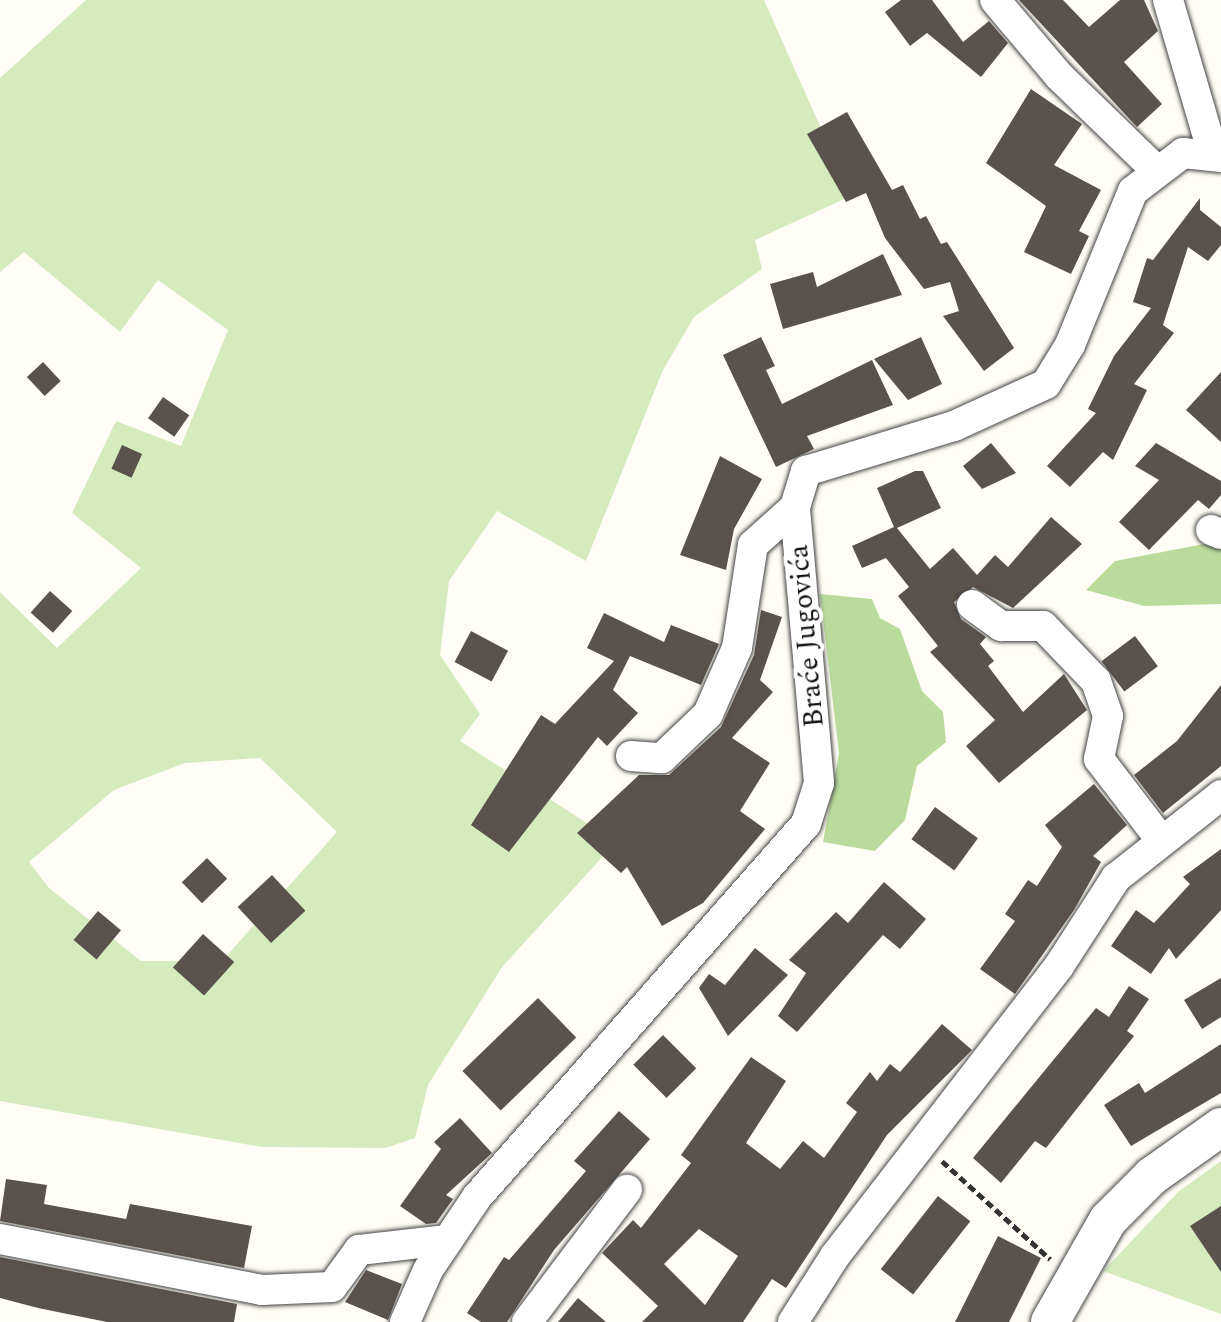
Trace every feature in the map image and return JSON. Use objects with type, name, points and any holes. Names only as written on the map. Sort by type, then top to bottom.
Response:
[{"type":"street","points":[[995,0],[1059,76],[1154,168],[1183,153],[1217,156],[1168,0]]},
{"type":"street","name":"Braće Jugovića","points":[[405,1322],[447,1240],[511,1155],[806,824],[819,783],[795,507],[806,471],[827,459],[954,426],[1046,384],[1070,345],[1120,212],[1154,168]]},
{"type":"street","points":[[631,756],[662,758],[708,714],[737,648],[753,545],[795,507]]},
{"type":"street","points":[[972,605],[1001,626],[1043,626],[1096,681],[1108,716],[1099,759],[1161,840]]},
{"type":"street","points":[[793,1322],[835,1256],[1059,966],[1116,878],[1221,795]]},
{"type":"street","points":[[1050,1322],[1108,1220],[1152,1176],[1221,1127]]},
{"type":"street","points":[[527,1322],[627,1190]]},
{"type":"street","points":[[0,1239],[262,1290],[332,1287],[359,1250],[447,1240]]},
{"type":"path","points":[[942,1161],[1051,1259]]},
{"type":"green space","points":[[86,0],[764,0],[851,196],[755,240],[762,269],[694,317],[663,370],[586,561],[497,511],[449,581],[440,655],[480,714],[460,741],[616,842],[502,967],[428,1085],[415,1138],[385,1148],[261,1147],[0,1101],[0,592],[57,648],[141,568],[72,513],[116,421],[181,446],[228,330],[158,280],[120,332],[24,252],[0,272],[0,78]],"holes":[[[260,758],[337,832],[222,961],[141,961],[49,888],[29,862],[114,790],[185,763]]]},
{"type":"green space","points":[[1204,544],[1221,547],[1221,604],[1144,606],[1086,590],[1115,561]]},
{"type":"green space","points":[[820,594],[872,599],[880,618],[900,629],[922,691],[943,712],[946,742],[917,766],[905,820],[875,851],[823,842],[839,753]]},
{"type":"green space","points":[[1221,1161],[1221,1314],[1103,1271],[1178,1192]]},
{"type":"building","points":[[901,0],[932,0],[963,42],[989,21],[1008,43],[981,77],[927,33],[910,46],[885,12]]},
{"type":"building","points":[[1019,0],[1063,0],[1089,27],[1120,0],[1144,0],[1158,31],[1124,62],[1162,104],[1137,127]]},
{"type":"building","points":[[1031,89],[1082,124],[1054,165],[1101,190],[1079,231],[1089,236],[1071,274],[1024,252],[1046,206],[986,163]]},
{"type":"building","points":[[847,112],[892,190],[903,185],[920,219],[926,216],[941,244],[947,242],[1014,348],[984,371],[943,316],[959,311],[950,282],[924,289],[885,238],[866,193],[846,202],[807,134]]},
{"type":"building","points":[[1200,198],[1200,210],[1221,227],[1221,245],[1208,261],[1188,247],[1163,325],[1174,333],[1134,384],[1147,390],[1113,460],[1103,452],[1070,487],[1047,466],[1096,413],[1088,409],[1114,356],[1151,308],[1133,302],[1147,258],[1153,260]]},
{"type":"building","points":[[883,254],[902,295],[783,329],[770,284],[813,272],[817,287]]},
{"type":"building","points":[[761,337],[775,366],[766,370],[782,404],[872,360],[893,405],[807,436],[814,449],[776,467],[723,355]]},
{"type":"building","points":[[921,337],[942,384],[908,400],[874,359]]},
{"type":"building","points":[[43,362],[61,381],[45,396],[27,377]]},
{"type":"building","points":[[1221,372],[1221,442],[1186,410]]},
{"type":"building","points":[[163,397],[189,415],[174,437],[148,418]]},
{"type":"building","points":[[991,443],[1016,473],[982,489],[963,466]]},
{"type":"building","points":[[1156,443],[1221,481],[1221,495],[1209,509],[1198,500],[1149,550],[1119,522],[1159,480],[1135,466]]},
{"type":"building","points":[[122,445],[142,454],[132,478],[111,469]]},
{"type":"building","points":[[720,456],[762,479],[734,529],[726,570],[680,555]]},
{"type":"building","points":[[915,471],[923,471],[941,508],[897,528],[930,569],[953,548],[977,575],[995,555],[1008,567],[1051,517],[1082,544],[1013,608],[973,587],[954,602],[961,619],[986,637],[980,644],[994,661],[988,666],[1023,712],[1064,674],[1087,710],[999,783],[966,746],[995,720],[930,652],[938,646],[898,596],[909,587],[886,558],[862,568],[852,546],[894,527],[877,488]]},
{"type":"building","points":[[50,591],[72,611],[53,633],[31,613]]},
{"type":"building","points":[[761,610],[782,617],[760,680],[773,692],[732,738],[770,763],[740,811],[765,829],[703,903],[662,926],[627,867],[621,873],[577,833],[639,775],[669,775],[721,727],[754,655]]},
{"type":"building","points":[[604,613],[664,642],[671,625],[719,644],[701,685],[630,656],[613,690],[638,713],[607,746],[598,737],[509,852],[471,825],[541,715],[555,724],[614,661],[587,648]]},
{"type":"building","points":[[471,631],[508,651],[492,682],[455,662]]},
{"type":"building","points":[[1135,636],[1158,666],[1124,692],[1101,661]]},
{"type":"building","points":[[1221,685],[1221,766],[1163,813],[1134,775],[1177,741]]},
{"type":"building","points":[[1094,784],[1127,825],[1093,856],[1101,862],[1074,910],[1015,994],[980,969],[1015,921],[1005,914],[1028,880],[1037,886],[1062,847],[1045,825]]},
{"type":"building","points":[[935,807],[978,838],[954,871],[911,839]]},
{"type":"building","points":[[1221,849],[1221,910],[1176,959],[1169,948],[1151,974],[1111,946],[1136,910],[1154,923],[1190,884],[1183,877]]},
{"type":"building","points":[[207,858],[227,879],[202,903],[182,882]]},
{"type":"building","points":[[272,875],[305,911],[271,943],[238,907]]},
{"type":"building","points":[[884,882],[926,919],[900,949],[883,935],[797,1032],[778,1016],[806,973],[789,960],[836,912],[848,923]]},
{"type":"building","points":[[98,911],[121,930],[97,959],[74,940]]},
{"type":"building","points":[[203,934],[234,962],[204,996],[173,967]]},
{"type":"building","points":[[755,948],[788,975],[728,1036],[699,988],[709,974],[725,985]]},
{"type":"building","points":[[1221,978],[1221,1017],[1202,1029],[1184,1000]]},
{"type":"building","points":[[1129,986],[1149,999],[1127,1031],[1134,1036],[1046,1148],[1035,1141],[1001,1183],[973,1158],[1096,1008],[1109,1017]]},
{"type":"building","points":[[538,998],[576,1038],[501,1111],[462,1071]]},
{"type":"building","points":[[942,1024],[972,1050],[887,1135],[786,1288],[772,1279],[743,1322],[642,1322],[658,1306],[602,1253],[633,1220],[641,1228],[691,1163],[681,1155],[751,1057],[786,1081],[746,1143],[780,1169],[803,1141],[824,1158],[857,1112],[846,1103],[870,1072],[877,1081],[890,1064],[900,1072]],"holes":[[[699,1229],[738,1256],[705,1305],[664,1264]]]},
{"type":"building","points":[[663,1035],[696,1068],[667,1098],[633,1065]]},
{"type":"building","points":[[1221,1044],[1221,1093],[1131,1146],[1104,1105],[1139,1083],[1145,1093]]},
{"type":"building","points":[[619,1111],[650,1139],[554,1250],[507,1322],[481,1322],[467,1313],[504,1257],[509,1260],[586,1171],[574,1161]]},
{"type":"building","points":[[460,1118],[492,1153],[446,1195],[453,1199],[436,1223],[426,1224],[400,1206],[441,1149],[434,1142]]},
{"type":"building","points":[[6,1179],[47,1185],[44,1204],[126,1219],[130,1204],[252,1226],[244,1268],[0,1221]]},
{"type":"building","points":[[938,1196],[970,1221],[913,1295],[881,1269]]},
{"type":"building","points":[[1221,1206],[1221,1272],[1190,1226]]},
{"type":"building","points":[[998,1236],[1041,1258],[1009,1322],[955,1322]]},
{"type":"building","points":[[0,1257],[237,1304],[234,1322],[107,1322],[0,1298]]},
{"type":"building","points":[[366,1270],[402,1284],[388,1320],[345,1302]]},
{"type":"building","points":[[578,1298],[606,1322],[558,1322]]}]
